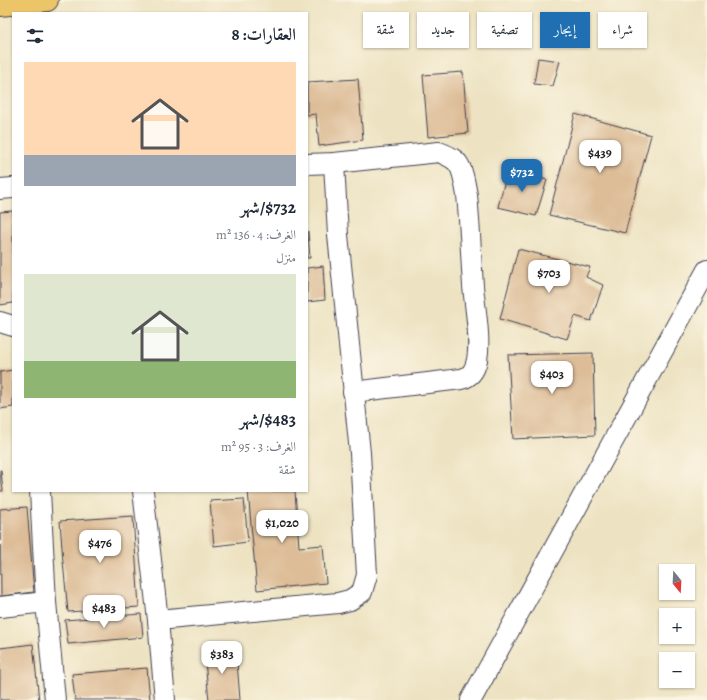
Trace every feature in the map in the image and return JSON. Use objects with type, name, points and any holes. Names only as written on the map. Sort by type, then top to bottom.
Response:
[{"type":"highway","points":[[0,5],[47,0]]},
{"type":"street","points":[[308,164],[334,163],[439,152],[450,157],[459,165],[465,185],[469,211],[473,285],[478,336],[477,360],[472,373],[461,379],[353,392]]},
{"type":"street","points":[[158,620],[338,603],[350,600],[362,592],[366,574],[360,453],[338,235],[334,163]]},
{"type":"street","points":[[0,189],[12,188]]},
{"type":"street","points":[[471,700],[707,270]]},
{"type":"street","points":[[0,322],[12,326]]},
{"type":"street","points":[[40,492],[46,602],[55,700]]},
{"type":"street","points":[[143,492],[158,620],[165,700]]},
{"type":"street","points":[[0,607],[46,602]]},
{"type":"building","points":[[538,58],[560,61],[553,86],[534,84]]},
{"type":"building","points":[[463,72],[468,133],[428,137],[423,75]]},
{"type":"building","points":[[358,79],[363,140],[319,146],[316,114],[308,115],[308,82]]},
{"type":"building","points":[[575,114],[651,135],[625,233],[549,215]]},
{"type":"building","points":[[508,169],[547,180],[536,216],[498,207]]},
{"type":"building","points":[[12,211],[12,303],[0,305],[0,212]]},
{"type":"building","points":[[308,231],[310,258],[308,258]]},
{"type":"building","points":[[518,249],[590,267],[586,277],[603,285],[591,321],[575,316],[567,339],[500,319]]},
{"type":"building","points":[[323,266],[325,300],[308,302],[308,268]]},
{"type":"building","points":[[593,353],[595,435],[513,439],[508,355]]},
{"type":"building","points":[[12,370],[12,407],[0,409],[0,372]]},
{"type":"building","points":[[1,470],[3,491],[0,491]]},
{"type":"building","points":[[248,492],[295,492],[299,547],[323,545],[326,583],[257,590]]},
{"type":"building","points":[[244,499],[248,542],[214,546],[210,501]]},
{"type":"building","points":[[27,507],[34,592],[1,596],[0,509]]},
{"type":"building","points":[[133,516],[139,607],[68,612],[60,521]]},
{"type":"building","points":[[141,614],[143,637],[68,644],[65,620]]},
{"type":"building","points":[[33,644],[39,700],[0,700],[0,648]]},
{"type":"building","points":[[236,649],[240,700],[209,700],[204,652]]},
{"type":"building","points":[[147,668],[150,700],[75,700],[72,674]]}]
